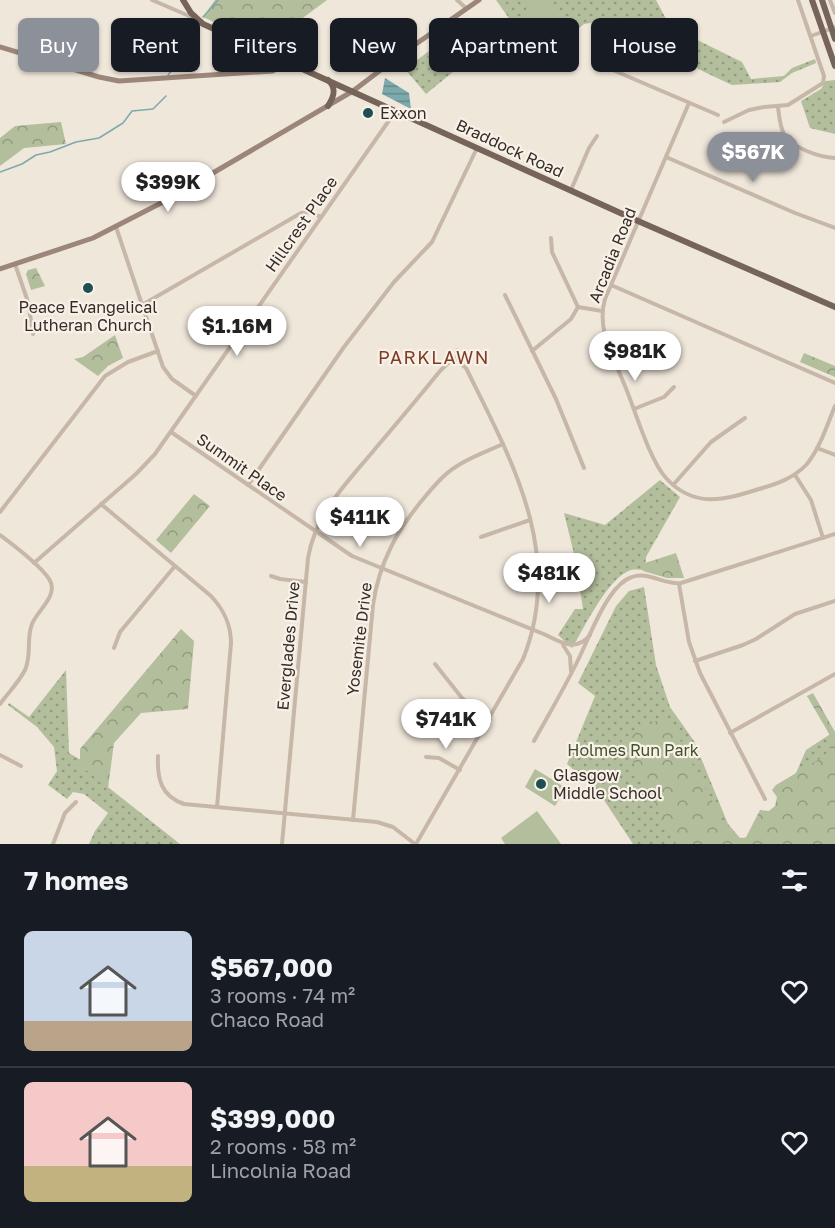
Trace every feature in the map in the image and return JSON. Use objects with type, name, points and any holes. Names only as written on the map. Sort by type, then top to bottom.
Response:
[{"type":"main road","points":[[183,0],[195,18]]},
{"type":"main road","points":[[0,269],[81,242],[116,227],[217,172],[353,91],[479,0]]},
{"type":"main road","points":[[812,0],[835,66]]},
{"type":"main road","points":[[822,0],[833,27],[835,39]]},
{"type":"main road","points":[[0,47],[119,81],[258,72]]},
{"type":"main road","name":"Braddock Road","points":[[311,72],[638,221],[835,307]]},
{"type":"main road","points":[[322,77],[330,82],[333,88],[334,95],[328,106]]},
{"type":"street","points":[[152,0],[192,18]]},
{"type":"street","points":[[457,0],[466,8]]},
{"type":"street","points":[[724,122],[749,110],[788,105],[823,84],[824,76],[798,0]]},
{"type":"street","points":[[830,0],[835,13]]},
{"type":"street","points":[[811,36],[833,27]]},
{"type":"street","points":[[617,72],[718,115]]},
{"type":"street","name":"Arcadia Road","points":[[689,104],[610,285],[602,311],[604,335],[656,464],[673,485],[696,497],[723,500],[770,486],[795,475],[807,464],[817,448],[835,406]]},
{"type":"street","points":[[778,106],[784,134],[797,146],[824,157],[835,158]]},
{"type":"street","name":"Hillcrest Place","points":[[34,563],[146,465],[395,110]]},
{"type":"street","points":[[571,190],[589,148],[597,136]]},
{"type":"street","points":[[248,485],[344,347],[394,282],[432,242],[477,148]]},
{"type":"street","points":[[666,157],[835,228]]},
{"type":"street","points":[[142,305],[301,213],[310,212],[321,218]]},
{"type":"street","points":[[116,227],[167,374],[196,396]]},
{"type":"street","points":[[551,238],[552,252],[578,307]]},
{"type":"street","points":[[15,264],[28,302],[33,334]]},
{"type":"street","points":[[610,285],[835,382]]},
{"type":"street","points":[[505,295],[567,424],[584,468]]},
{"type":"street","points":[[578,307],[602,311]]},
{"type":"street","points":[[532,351],[571,320],[578,307]]},
{"type":"street","points":[[158,756],[157,772],[160,783],[171,798],[184,804],[385,824],[400,831],[416,844],[523,659],[533,630],[537,609],[539,576],[530,520],[503,444],[466,368],[457,361],[458,350]]},
{"type":"street","points":[[0,512],[105,376],[128,362],[158,351]]},
{"type":"street","name":"Everglades Drive","points":[[282,844],[309,552],[314,532],[329,504],[440,371],[449,362],[457,361]]},
{"type":"street","points":[[634,409],[664,397],[674,387]]},
{"type":"street","points":[[673,485],[711,442],[746,418]]},
{"type":"street","name":"Summit Place","points":[[171,432],[342,550],[560,642]]},
{"type":"street","name":"Yosemite Drive","points":[[353,820],[373,605],[381,568],[400,528],[439,480],[466,460],[503,444]]},
{"type":"street","points":[[817,448],[835,456]]},
{"type":"street","points":[[795,475],[811,500],[823,538]]},
{"type":"street","points":[[101,504],[219,605],[227,620],[231,636],[217,807]]},
{"type":"street","points":[[481,537],[530,520]]},
{"type":"street","points":[[534,741],[608,600],[624,581],[642,575],[680,584],[835,534]]},
{"type":"street","points":[[0,535],[34,563],[49,579],[52,586],[51,594],[32,624],[28,639],[28,658],[24,670],[0,704]]},
{"type":"street","points":[[114,648],[120,632],[175,566]]},
{"type":"street","points":[[271,576],[306,582]]},
{"type":"street","points":[[680,584],[685,622],[695,661],[709,693],[765,799]]},
{"type":"street","points":[[695,661],[743,645],[795,614],[835,601]]},
{"type":"street","points":[[560,642],[575,645],[584,642],[590,635]]},
{"type":"street","points":[[560,642],[570,656],[572,668],[569,677]]},
{"type":"street","points":[[435,664],[462,698],[490,719]]},
{"type":"street","points":[[730,733],[835,674]]},
{"type":"street","points":[[0,755],[21,766]]},
{"type":"street","points":[[426,757],[439,758],[460,770]]},
{"type":"street","points":[[53,844],[65,813],[76,802]]},
{"type":"green space","points":[[215,0],[327,0],[303,18],[212,18],[212,21],[203,17]]},
{"type":"green space","points":[[496,0],[656,0],[666,18],[591,18],[591,23],[579,28],[579,18],[509,18]]},
{"type":"green space","points":[[531,0],[548,0],[568,18],[524,18]]},
{"type":"green space","points":[[698,40],[742,62],[751,79],[784,76],[792,68],[815,59],[816,63],[792,73],[780,82],[732,85],[698,69]]},
{"type":"green space","points":[[429,51],[429,72],[453,72],[426,94],[408,72],[417,72],[417,60]]},
{"type":"green space","points":[[835,80],[835,134],[810,128],[801,101],[821,89],[826,81]]},
{"type":"green space","points":[[61,122],[66,144],[24,148],[0,166],[0,138],[15,126]]},
{"type":"green space","points":[[36,268],[45,286],[31,290],[26,274],[28,270]]},
{"type":"green space","points":[[115,335],[123,358],[108,366],[98,376],[74,359],[83,357]]},
{"type":"green space","points":[[804,353],[835,366],[835,377],[800,362]]},
{"type":"green space","points":[[660,480],[680,497],[646,557],[645,570],[631,570],[614,582],[572,648],[558,635],[575,609],[583,609],[575,558],[564,513],[605,525]]},
{"type":"green space","points":[[194,494],[210,506],[171,553],[156,540]]},
{"type":"green space","points":[[676,553],[684,578],[667,578],[643,571],[642,564]]},
{"type":"green space","name":"Holmes Run Park","points":[[644,587],[656,665],[670,707],[694,741],[728,824],[740,838],[752,837],[790,787],[806,750],[835,731],[835,844],[633,844],[598,791],[567,764],[595,696],[578,683],[616,606],[629,591]]},
{"type":"green space","points":[[181,629],[194,641],[188,709],[141,713],[114,743],[108,788],[80,765],[80,749]]},
{"type":"green space","points":[[66,670],[69,753],[81,760],[80,765],[180,844],[89,844],[108,813],[84,794],[73,792],[67,799],[48,785],[57,771],[54,747],[37,727],[8,705],[9,703],[29,717]]},
{"type":"green space","points":[[813,693],[835,732],[835,844],[676,844],[621,740],[667,715],[728,831],[743,843],[760,810],[769,811],[775,806],[777,797],[772,790],[776,785],[828,754],[832,739],[807,696]]},
{"type":"green space","points":[[535,769],[566,788],[555,806],[525,787]]},
{"type":"green space","points":[[537,811],[561,844],[505,844],[501,838]]},
{"type":"water","points":[[385,78],[409,93],[411,109],[382,94]]},
{"type":"waterway","points":[[203,17],[218,0]]},
{"type":"waterway","points":[[0,172],[22,164],[36,155],[76,142],[99,138],[123,123],[132,111],[153,109],[166,96]]},
{"type":"place","name":"Exxon","points":[[368,113]]},
{"type":"place","name":"Peace Evangelical Lutheran Church","points":[[88,288]]},
{"type":"place","name":"Glasgow Middle School","points":[[541,784]]},
{"type":"district","name":"PARKLAWN","points":[[434,358]]}]
